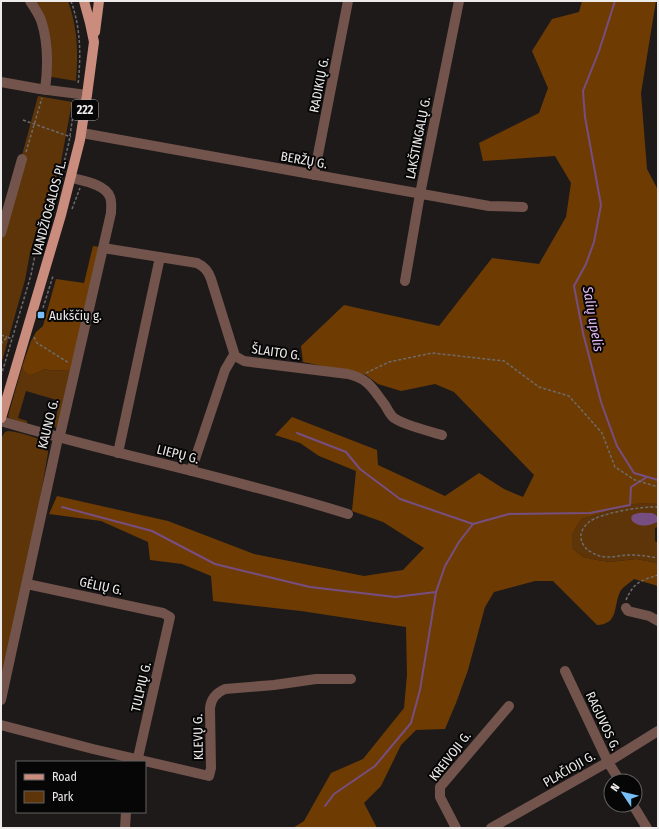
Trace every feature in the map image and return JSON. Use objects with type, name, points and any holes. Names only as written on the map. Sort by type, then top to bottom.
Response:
[{"type":"main road","name":"VANDŽIOGALOS PL.","points":[[1,418],[72,178],[81,136],[94,42],[84,1]]},
{"type":"main road","points":[[94,42],[99,1]]},
{"type":"street","points":[[30,1],[41,21],[44,37],[46,56],[45,90]]},
{"type":"street","name":"RADIKIŲ G.","points":[[314,175],[348,1]]},
{"type":"street","name":"LAKŠTINGALŲ G.","points":[[405,281],[420,194],[459,1]]},
{"type":"street","points":[[1,82],[45,90],[87,95]]},
{"type":"street","name":"BERŽŲ G.","points":[[81,136],[489,206],[523,207]]},
{"type":"street","points":[[1,233],[24,156]]},
{"type":"street","name":"KAUNO G.","points":[[1,700],[58,438],[61,431],[111,213],[112,203],[105,190],[72,178]]},
{"type":"street","name":"ŠLAITO G.","points":[[103,248],[197,264],[205,268],[211,279],[236,356],[244,361],[348,374],[359,377]]},
{"type":"street","points":[[118,453],[160,257]]},
{"type":"street","points":[[191,471],[225,370],[232,358],[236,356]]},
{"type":"street","points":[[359,377],[366,381],[372,388],[394,418],[442,435]]},
{"type":"street","name":"LIEPŲ G.","points":[[1,421],[58,438],[191,471],[348,514]]},
{"type":"street","name":"GĖLIŲ G.","points":[[27,584],[163,613],[170,617]]},
{"type":"street","points":[[626,608],[633,612],[658,620]]},
{"type":"street","name":"TULPIŲ G.","points":[[137,761],[170,617]]},
{"type":"street","name":"RAGUVOS G.","points":[[565,671],[608,762],[615,773]]},
{"type":"street","name":"KLEVŲ G.","points":[[146,763],[209,776],[211,768],[211,701],[218,692],[225,689],[274,685],[316,678],[351,679]]},
{"type":"street","name":"KREIVOJI G.","points":[[456,828],[440,797],[440,787],[508,706]]},
{"type":"street","name":"KLEVŲ G.","points":[[1,725],[137,761]]},
{"type":"street","name":"PLAČIOJI G.","points":[[491,828],[608,762],[658,731]]},
{"type":"street","points":[[124,828],[126,813]]},
{"type":"street","points":[[639,813],[647,828]]},
{"type":"path","points":[[1,376],[31,275],[35,250],[58,183],[70,137],[77,94],[80,53],[78,25],[71,1]]},
{"type":"path","points":[[24,156],[45,90]]},
{"type":"path","points":[[23,120],[70,137],[81,136]]},
{"type":"path","points":[[35,250],[42,244],[47,230],[45,220]]},
{"type":"path","points":[[1,336],[12,339]]},
{"type":"path","points":[[1,344],[7,337]]},
{"type":"path","points":[[34,337],[37,343],[75,367]]},
{"type":"path","points":[[359,377],[362,374],[389,362],[432,353],[504,361],[539,387],[569,396],[602,433],[615,467],[635,480],[658,487]]},
{"type":"path","points":[[658,507],[626,510],[597,517],[589,521],[581,532],[580,537],[586,548],[599,555],[616,558],[632,555],[658,558]]},
{"type":"path","points":[[626,608],[626,600],[634,585],[658,575]]},
{"type":"green space","points":[[30,1],[68,1],[74,21],[76,41],[76,81],[46,76],[44,37]]},
{"type":"green space","points":[[38,96],[72,102],[61,162],[36,232],[25,280],[1,365],[1,233]]},
{"type":"green space","points":[[22,367],[24,371],[32,375],[45,369],[52,371],[74,371],[57,430],[54,425],[60,401],[26,391],[18,418],[27,421],[27,423],[26,424],[9,418],[8,416]]},
{"type":"green space","points":[[8,431],[28,435],[43,441],[47,445],[48,453],[29,563],[1,681],[1,438],[5,432]]},
{"type":"green space","points":[[658,503],[658,527],[655,528],[655,541],[658,543],[658,563],[636,559],[610,562],[597,560],[583,557],[572,548],[572,535],[581,519],[633,504]]},
{"type":"shaded area","points":[[582,1],[656,1],[641,93],[647,169],[658,190],[658,503],[633,504],[581,519],[572,535],[572,548],[583,557],[597,560],[610,562],[636,559],[658,563],[658,586],[634,579],[621,590],[614,614],[609,622],[597,625],[553,581],[535,581],[494,592],[485,607],[468,670],[445,729],[416,730],[401,745],[381,786],[364,803],[377,828],[293,828],[304,821],[331,773],[363,759],[404,708],[407,675],[406,627],[301,611],[213,601],[211,576],[182,564],[150,560],[148,542],[101,521],[49,514],[57,496],[168,521],[254,554],[364,576],[403,570],[424,548],[383,522],[352,511],[356,471],[319,456],[300,443],[275,435],[292,417],[377,450],[378,465],[445,496],[479,473],[504,489],[523,497],[534,475],[454,392],[435,384],[401,391],[378,384],[366,375],[303,362],[301,346],[344,305],[439,326],[492,258],[539,264],[566,217],[571,183],[555,156],[483,161],[479,143],[539,113],[548,88],[532,51],[552,19],[579,12]]},
{"type":"shaded area","points":[[93,246],[100,247],[74,371],[52,371],[45,369],[32,375],[27,373],[22,367],[31,341],[36,332],[43,326],[56,279],[84,283]]},
{"type":"shaded area","points":[[637,513],[652,513],[658,518],[657,522],[650,525],[639,525],[632,521],[631,518]]},
{"type":"waterway","name":"Salių upelis","points":[[615,1],[599,51],[583,91],[585,117],[601,205],[594,242],[586,264],[574,286],[583,333],[601,402],[617,446],[634,473],[658,480]]},
{"type":"waterway","points":[[297,433],[346,452],[360,469],[400,499],[473,524]]},
{"type":"waterway","points":[[325,806],[334,794],[375,766],[411,723],[420,690],[436,592],[445,566],[459,542],[473,524],[509,514],[590,513],[630,505],[631,487],[647,477]]},
{"type":"waterway","points":[[62,507],[152,531],[215,564],[310,587],[395,597],[436,592]]},
{"type":"place","name":"Aukščių g.","points":[[41,315]]}]
